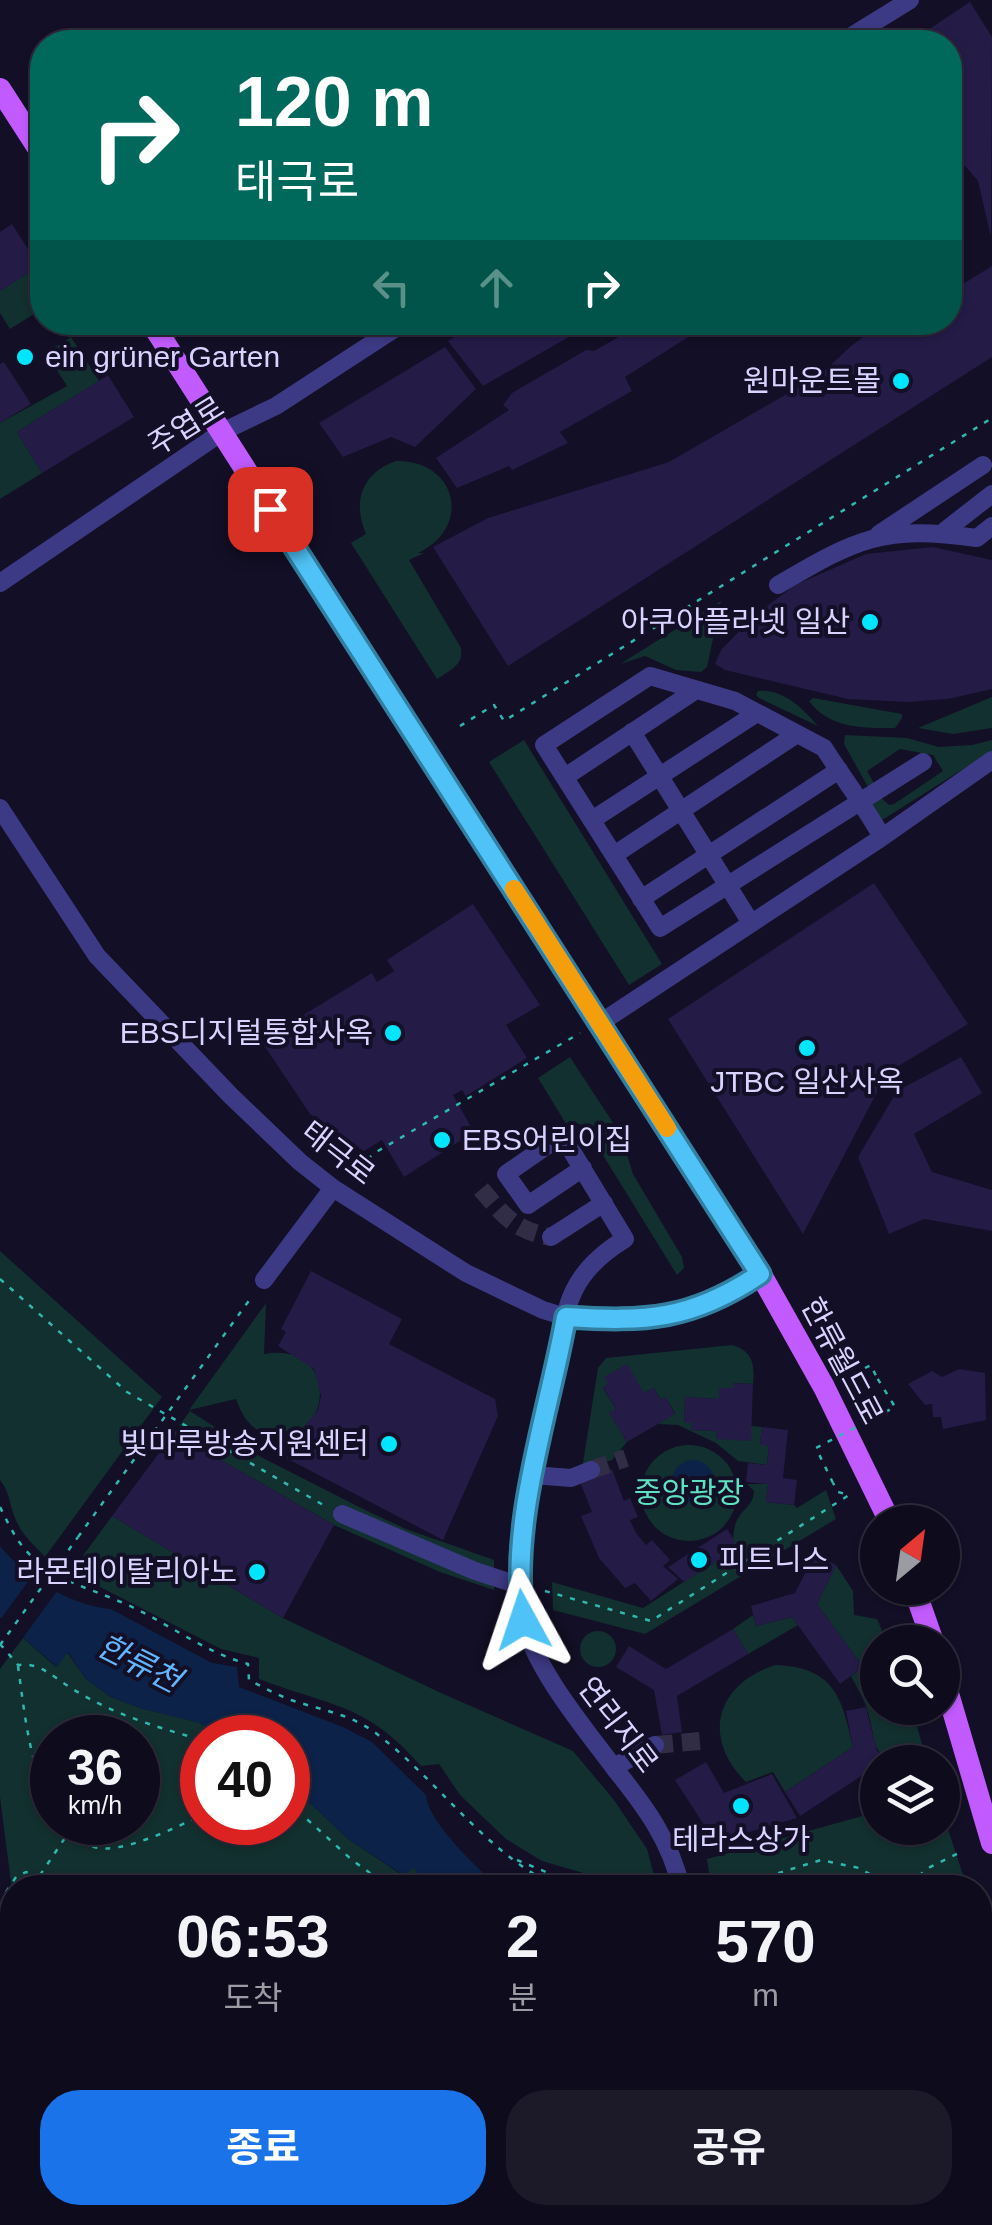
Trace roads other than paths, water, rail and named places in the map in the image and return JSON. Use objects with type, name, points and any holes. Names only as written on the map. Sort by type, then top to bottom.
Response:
[{"type":"main road","points":[[0,89],[30,135]]},
{"type":"main road","name":"한류월드로","points":[[159,335],[590,1028],[760,1274],[830,1399],[882,1505]]},
{"type":"main road","points":[[957,1725],[992,1843]]},
{"type":"street","points":[[861,30],[910,0]]},
{"type":"street","name":"주엽로","points":[[0,582],[222,432],[276,406],[385,335]]},
{"type":"street","points":[[778,584],[838,549],[879,534],[983,464]]},
{"type":"street","points":[[942,533],[992,494]]},
{"type":"street","points":[[879,534],[942,533],[977,538],[992,526]]},
{"type":"street","points":[[882,837],[861,804],[839,770],[824,748],[734,702],[650,676],[544,745],[660,928],[861,804],[923,762]]},
{"type":"street","points":[[564,777],[696,690]]},
{"type":"street","points":[[592,820],[757,713]]},
{"type":"street","points":[[632,732],[752,924]]},
{"type":"street","points":[[614,855],[798,734]]},
{"type":"street","points":[[590,1028],[752,924],[992,760]]},
{"type":"street","points":[[642,899],[839,770]]},
{"type":"street","name":"태극로","points":[[0,808],[97,956],[232,1096],[300,1162],[333,1188],[466,1273],[566,1317],[621,1320],[674,1315],[718,1300],[760,1274]]},
{"type":"street","points":[[550,1238],[604,1203],[583,1168]]},
{"type":"street","points":[[260,1285],[333,1188]]},
{"type":"street","name":"연리지로","points":[[604,1203],[625,1239],[597,1256],[578,1279],[566,1317],[522,1524],[518,1586],[523,1620],[546,1674],[664,1838],[682,1875]]},
{"type":"street","points":[[533,1475],[571,1478],[592,1470]]},
{"type":"street","points":[[337,1512],[518,1586]]},
{"type":"street","points":[[614,1768],[655,1745]]},
{"type":"water","points":[[693,1460],[708,1466],[714,1481],[708,1496],[693,1502],[678,1496],[672,1481],[678,1466]]},
{"type":"water","name":"한류천","points":[[0,1546],[22,1569],[64,1596],[111,1609],[212,1663],[237,1667],[239,1687],[343,1727],[372,1742],[426,1795],[444,1831],[486,1875],[420,1875],[414,1868],[403,1875],[348,1839],[310,1803],[310,1715],[180,1718],[111,1697],[86,1679],[68,1652],[57,1667],[0,1618]]},
{"type":"tunnel","points":[[481,1189],[511,1220],[551,1237]]},
{"type":"tunnel","points":[[591,1470],[626,1458]]},
{"type":"tunnel","points":[[655,1745],[700,1741]]},
{"type":"place","name":"ein grüner Garten","points":[[25,357]]},
{"type":"place","name":"원마운트몰","points":[[901,381]]},
{"type":"place","name":"아쿠아플라넷 일산","points":[[870,622]]},
{"type":"place","name":"EBS디지털통합사옥","points":[[393,1033]]},
{"type":"place","name":"JTBC 일산사옥","points":[[807,1048]]},
{"type":"place","name":"EBS어린이집","points":[[442,1140]]},
{"type":"place","name":"빛마루방송지원센터","points":[[389,1444]]},
{"type":"place","name":"피트니스","points":[[699,1560]]},
{"type":"place","name":"라몬테이탈리아노","points":[[257,1572]]},
{"type":"place","name":"테라스상가","points":[[741,1806]]},
{"type":"park label","name":"중앙광장","points":[[689,1493]]}]
